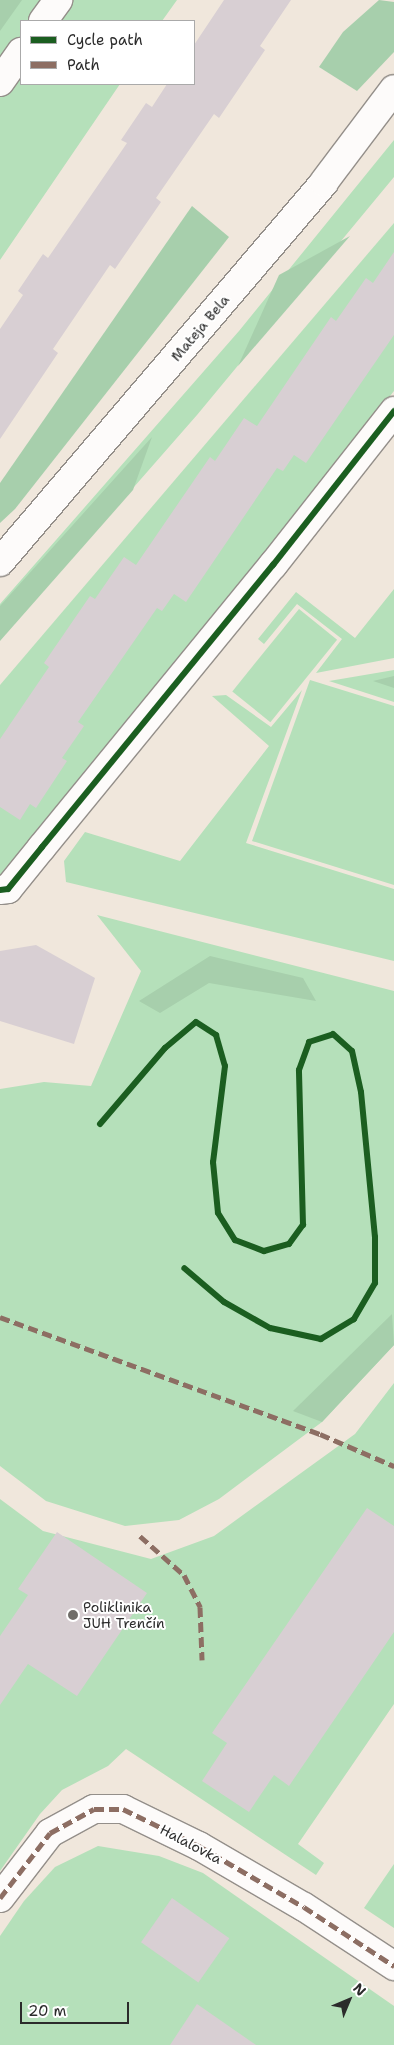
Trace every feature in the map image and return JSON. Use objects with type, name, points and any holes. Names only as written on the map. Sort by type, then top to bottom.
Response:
[{"type":"street","points":[[44,20],[58,0]]},
{"type":"street","points":[[0,82],[20,53]]},
{"type":"street","name":"Mateja Bela","points":[[0,562],[324,182],[394,89]]},
{"type":"street","points":[[0,890],[8,889],[273,565],[394,411]]},
{"type":"street","name":"Halalovka","points":[[0,1898],[50,1833],[94,1809],[122,1809],[199,1846],[304,1907],[394,1966]]},
{"type":"green space","points":[[0,0],[177,0],[163,20],[20,20],[20,85],[119,85],[0,260]]},
{"type":"green space","points":[[0,0],[22,0],[0,31]]},
{"type":"green space","points":[[379,0],[394,2],[394,52],[357,91],[319,67],[343,32]]},
{"type":"green space","points":[[394,140],[394,177],[197,415],[0,640],[0,604],[239,331]]},
{"type":"green space","points":[[192,206],[229,237],[15,509],[0,523],[0,483]]},
{"type":"green space","points":[[394,223],[394,391],[6,877],[0,878],[0,685]]},
{"type":"green space","points":[[350,236],[238,366],[279,275]]},
{"type":"green space","points":[[152,437],[133,490],[0,641],[0,606]]},
{"type":"green space","points":[[394,589],[394,658],[316,673],[342,639],[297,604],[264,644],[258,639],[296,592],[355,638]]},
{"type":"green space","points":[[299,609],[337,640],[270,722],[232,691]]},
{"type":"green space","points":[[394,670],[394,702],[329,681]]},
{"type":"green space","points":[[394,676],[394,688],[373,681]]},
{"type":"green space","points":[[310,680],[394,706],[394,885],[252,841]]},
{"type":"green space","points":[[302,690],[246,843],[394,889],[394,961],[66,882],[64,861],[85,832],[180,861],[269,746],[212,696],[226,695],[271,727]]},
{"type":"green space","points":[[97,915],[394,991],[394,1345],[322,1422],[219,1499],[179,1520],[125,1526],[46,1501],[0,1466],[0,1089],[44,1082],[91,1086],[141,971]]},
{"type":"green space","points":[[210,956],[303,978],[316,1001],[209,983],[160,1013],[139,1001]]},
{"type":"green space","points":[[392,1314],[394,1345],[322,1422],[293,1411]]},
{"type":"green space","points":[[394,1383],[394,1704],[298,1844],[324,1863],[316,1875],[126,1749],[108,1766],[62,1790],[40,1814],[0,1871],[0,1499],[43,1531],[151,1559],[214,1536],[355,1434]]},
{"type":"green space","points":[[98,1846],[159,1856],[203,1873],[394,2006],[394,2045],[0,2045],[0,1936],[24,1901],[55,1867]]},
{"type":"green space","points":[[394,1864],[394,1928],[364,1908]]},
{"type":"building","points":[[224,0],[291,0],[260,46],[265,50],[219,118],[214,114],[156,198],[161,202],[115,269],[110,265],[53,349],[58,353],[0,439],[0,329],[23,295],[18,291],[43,254],[48,258],[127,143],[121,140],[146,103],[152,107],[166,85],[195,85],[195,44]]},
{"type":"building","points":[[394,252],[394,335],[306,463],[294,455],[283,471],[277,468],[186,602],[174,594],[162,611],[157,608],[78,722],[84,726],[62,758],[67,761],[36,808],[30,804],[20,820],[0,807],[0,739],[49,667],[44,663],[90,596],[95,599],[124,557],[136,565],[210,457],[215,461],[244,418],[257,426],[331,317],[336,321],[366,278],[373,283]]},
{"type":"building","points":[[36,945],[95,978],[74,1044],[0,1021],[0,951]]},
{"type":"building","points":[[367,1508],[394,1526],[394,1632],[289,1786],[274,1775],[249,1812],[202,1781],[227,1743],[212,1733]]},
{"type":"building","name":"Poliklinika JUH Trenčín","points":[[57,1532],[147,1593],[77,1696],[28,1664],[0,1705],[0,1636],[28,1595],[18,1589]]},
{"type":"building","points":[[172,1898],[229,1938],[198,1982],[141,1942]]},
{"type":"building","points":[[197,2004],[256,2045],[170,2045]]},
{"type":"marked path","points":[[0,1317],[320,1434],[394,1466]]},
{"type":"marked path","points":[[140,1536],[184,1575],[200,1607],[202,1660]]},
{"type":"marked path","points":[[0,1898],[50,1833],[94,1809],[123,1809],[199,1846],[304,1907],[394,1966]]},
{"type":"cycle path","points":[[0,890],[8,889],[273,565],[394,411]]},
{"type":"cycle path","points":[[100,1124],[165,1048],[196,1022],[216,1035],[225,1066],[213,1162],[218,1213],[235,1240],[264,1251],[289,1244],[303,1225],[299,1070],[309,1042],[333,1034],[352,1051],[361,1092],[375,1237],[375,1283],[354,1319],[321,1339],[270,1328],[224,1302],[184,1268]]},
{"type":"place","name":"Poliklinika JUH Trenčín","points":[[73,1615]]}]
